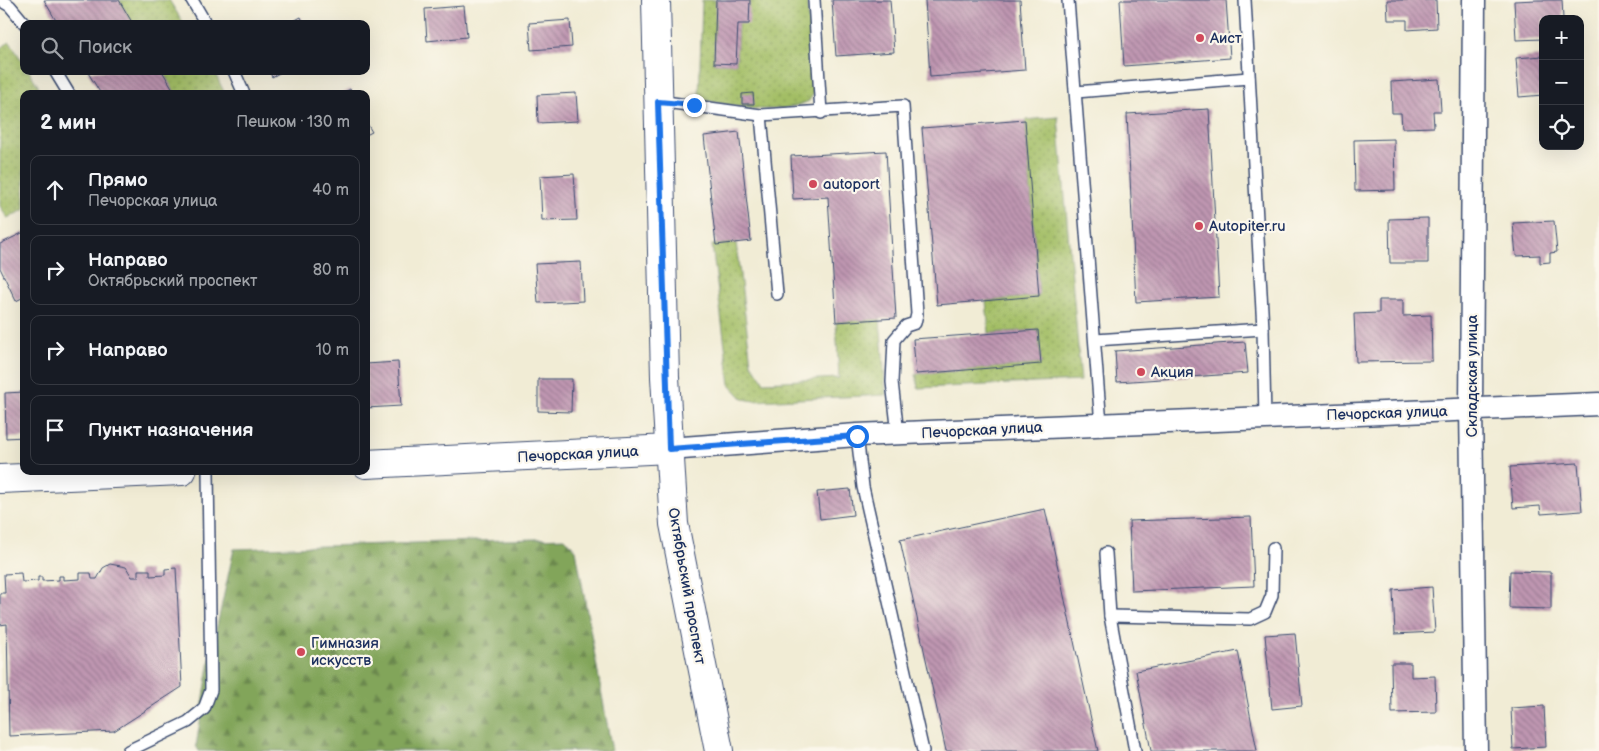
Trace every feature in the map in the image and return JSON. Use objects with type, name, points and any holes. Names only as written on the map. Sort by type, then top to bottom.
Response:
[{"type":"main road","name":"Октябрьский проспект","points":[[656,0],[669,449],[674,524],[719,751]]},
{"type":"main road","name":"Печорская улица","points":[[370,464],[669,449]]},
{"type":"main road","points":[[0,478],[78,475]]},
{"type":"street","name":"Складская улица","points":[[1474,0],[1471,409],[1476,751]]},
{"type":"street","name":"Печорская улица","points":[[669,449],[898,434],[1599,404]]},
{"type":"lane","points":[[0,0],[10,6],[22,20]]},
{"type":"lane","points":[[192,0],[204,20]]},
{"type":"lane","points":[[814,0],[821,113]]},
{"type":"lane","points":[[1068,0],[1101,425]]},
{"type":"lane","points":[[1244,0],[1263,329],[1265,418]]},
{"type":"lane","points":[[57,75],[67,90]]},
{"type":"lane","points":[[236,75],[242,90]]},
{"type":"lane","points":[[1076,92],[1250,78]]},
{"type":"lane","points":[[658,102],[761,115],[821,113],[903,106],[917,314],[916,323],[906,326],[894,340],[892,382],[898,434]]},
{"type":"lane","points":[[761,115],[778,294]]},
{"type":"lane","points":[[1095,340],[1263,329]]},
{"type":"lane","points":[[857,436],[863,487],[923,751]]},
{"type":"lane","points":[[128,751],[188,722],[204,709],[211,690],[208,475]]},
{"type":"lane","points":[[1110,616],[1250,619],[1265,612],[1272,595],[1273,548]]},
{"type":"lane","points":[[1106,553],[1110,616],[1136,751]]},
{"type":"green space","points":[[119,0],[169,0],[182,20],[131,20]]},
{"type":"green space","points":[[702,0],[716,0],[714,63],[736,64],[738,24],[750,0],[807,0],[814,93],[809,101],[796,106],[754,109],[699,99]],"holes":[[[753,93],[753,104],[743,104],[742,94]]]},
{"type":"green space","points":[[10,42],[20,58],[20,75],[31,75],[41,90],[20,90],[20,212],[7,218],[0,206],[0,48]]},
{"type":"green space","points":[[164,75],[216,75],[223,90],[174,90]]},
{"type":"green space","points":[[1058,117],[1081,381],[918,388],[916,374],[1041,364],[1038,330],[989,333],[986,301],[1039,296],[1025,120]]},
{"type":"green space","points":[[736,243],[751,363],[764,382],[839,378],[836,322],[880,319],[886,395],[754,401],[743,399],[730,385],[712,245]]},
{"type":"green space","name":"Гимназия искусств","points":[[565,538],[576,550],[612,751],[199,751],[196,746],[211,653],[234,549]]},
{"type":"building","points":[[44,0],[119,0],[131,20],[56,20]]},
{"type":"building","points":[[716,0],[750,0],[749,24],[738,24],[736,64],[714,63]]},
{"type":"building","points":[[832,0],[890,0],[894,52],[836,56]]},
{"type":"building","points":[[925,0],[1020,0],[1025,70],[930,77]]},
{"type":"building","points":[[1120,0],[1226,0],[1230,58],[1124,66]]},
{"type":"building","points":[[1387,0],[1436,0],[1437,28],[1407,30],[1407,20],[1388,20]]},
{"type":"building","points":[[1562,0],[1563,15],[1539,15],[1539,39],[1516,40],[1514,1]]},
{"type":"building","points":[[464,6],[467,37],[427,41],[425,9]]},
{"type":"building","points":[[570,20],[572,47],[531,50],[529,23]]},
{"type":"building","points":[[1539,56],[1539,95],[1519,97],[1516,58]]},
{"type":"building","points":[[89,75],[164,75],[174,90],[99,90]]},
{"type":"building","points":[[1439,79],[1441,111],[1433,111],[1434,127],[1402,128],[1401,113],[1392,113],[1391,82]]},
{"type":"building","points":[[576,93],[578,121],[538,123],[537,95]]},
{"type":"building","points":[[753,93],[754,104],[742,104],[742,94]]},
{"type":"building","points":[[1209,109],[1219,297],[1136,302],[1127,114]]},
{"type":"building","points":[[1025,120],[1039,296],[937,305],[922,128]]},
{"type":"building","points":[[739,132],[751,241],[716,245],[704,136]]},
{"type":"building","points":[[1394,139],[1395,190],[1355,191],[1354,140]]},
{"type":"building","points":[[886,151],[896,318],[836,322],[828,197],[793,199],[791,156]]},
{"type":"building","points":[[574,174],[577,220],[542,221],[540,176]]},
{"type":"building","points":[[1428,218],[1428,263],[1390,263],[1389,219]]},
{"type":"building","points":[[1554,221],[1557,252],[1550,253],[1550,262],[1540,263],[1540,255],[1516,256],[1513,223]]},
{"type":"building","points":[[20,234],[20,299],[16,301],[0,268],[0,244]]},
{"type":"building","points":[[581,262],[583,301],[538,303],[535,264]]},
{"type":"building","points":[[1379,300],[1403,300],[1403,316],[1431,315],[1432,361],[1356,362],[1354,314],[1379,313]]},
{"type":"building","points":[[1038,330],[1041,364],[916,374],[913,339]]},
{"type":"building","points":[[1245,342],[1248,373],[1117,382],[1115,351]]},
{"type":"building","points":[[398,362],[401,406],[370,408],[370,364]]},
{"type":"building","points":[[538,379],[572,379],[571,412],[538,411]]},
{"type":"building","points":[[20,392],[20,437],[6,438],[5,393]]},
{"type":"building","points":[[1578,463],[1582,511],[1541,514],[1540,506],[1513,508],[1510,467]]},
{"type":"building","points":[[850,489],[853,515],[820,519],[817,492]]},
{"type":"building","points":[[1045,509],[1098,751],[946,751],[900,540]]},
{"type":"building","points":[[1251,517],[1254,586],[1132,591],[1129,521]]},
{"type":"building","points":[[110,564],[126,567],[132,577],[138,577],[138,570],[150,570],[150,576],[165,575],[165,569],[176,568],[182,687],[114,731],[9,736],[7,624],[0,625],[0,593],[5,593],[4,574],[21,573],[22,582],[38,581],[38,577],[42,577],[42,581],[59,580],[59,576],[63,576],[63,580],[80,579],[80,573],[91,573],[92,579],[97,579],[103,568]]},
{"type":"building","points":[[1510,571],[1551,572],[1551,609],[1509,608]]},
{"type":"building","points":[[1432,587],[1435,632],[1395,634],[1393,590]]},
{"type":"building","points":[[1295,633],[1302,706],[1272,709],[1265,635]]},
{"type":"building","points":[[1238,651],[1257,751],[1151,751],[1136,671]]},
{"type":"building","points":[[1391,663],[1411,663],[1411,677],[1435,676],[1436,712],[1392,713]]},
{"type":"building","points":[[1544,706],[1546,747],[1513,749],[1511,708]]},
{"type":"place","name":"Аист","points":[[1200,38]]},
{"type":"place","name":"autoport","points":[[813,184]]},
{"type":"place","name":"Autopiter.ru","points":[[1199,226]]},
{"type":"place","name":"Акция","points":[[1141,372]]},
{"type":"place","name":"Гимназия искусств","points":[[301,652]]},
{"type":"route","points":[[694,105],[658,102],[661,246],[669,449],[857,436]]}]
